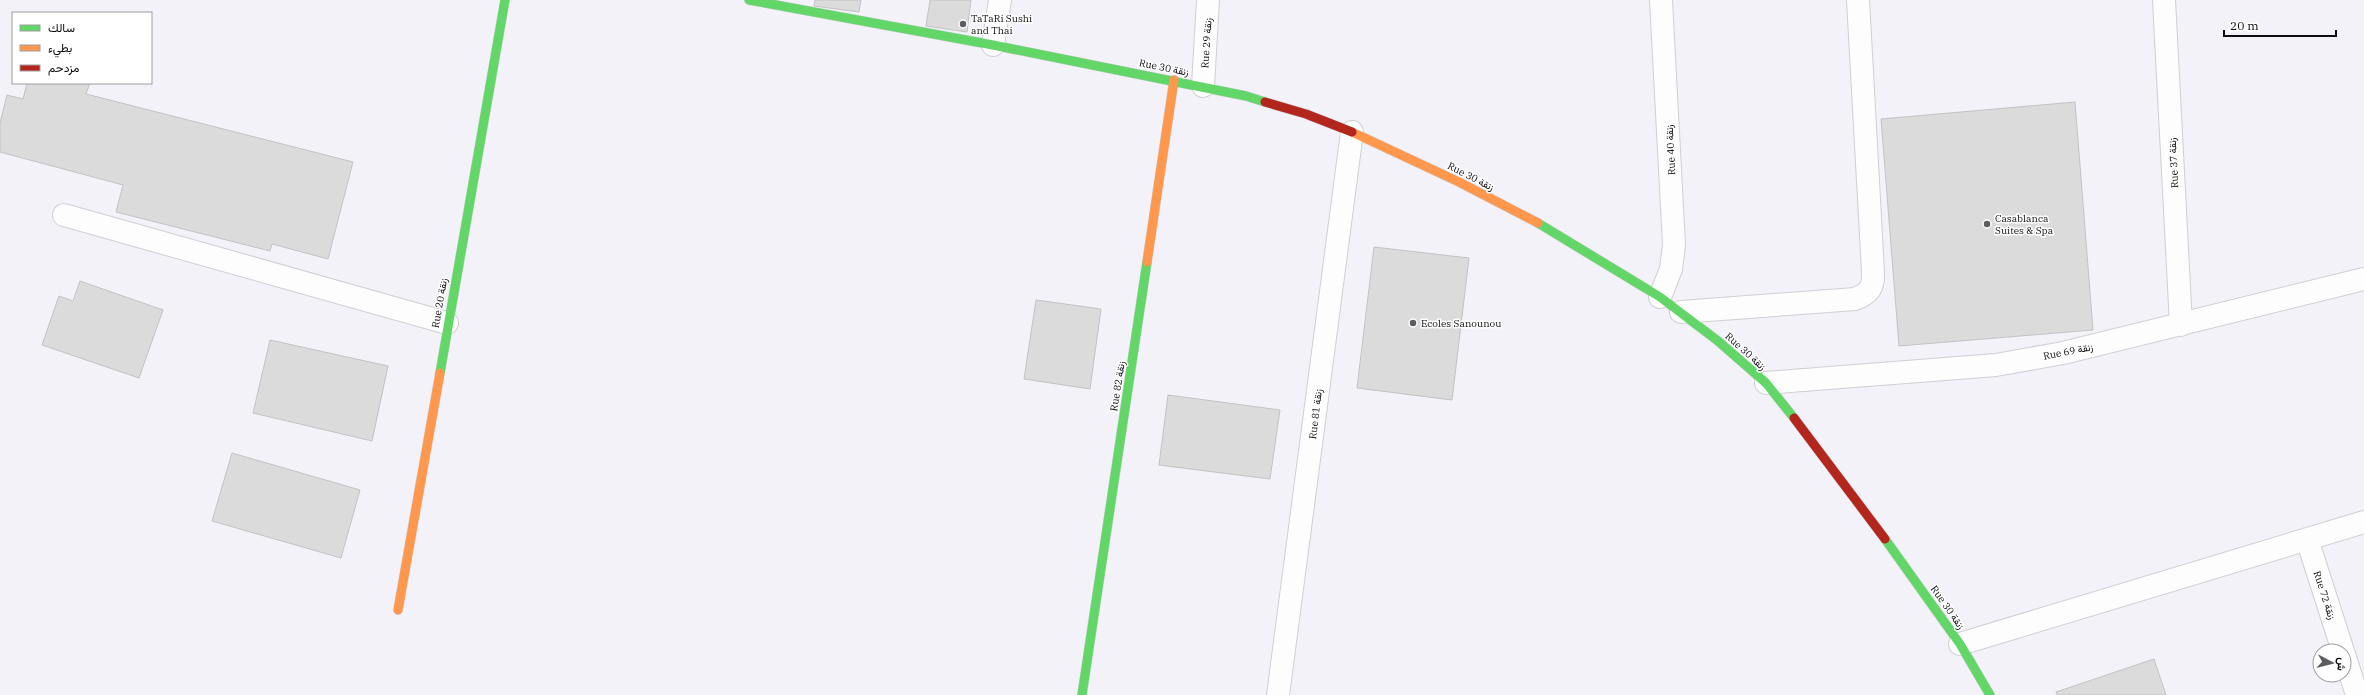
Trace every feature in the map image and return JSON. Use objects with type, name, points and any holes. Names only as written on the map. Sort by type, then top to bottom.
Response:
[{"type":"street","name":"Rue 20 زنقة","points":[[398,610],[447,323],[505,0]]},
{"type":"street","name":"Rue 30 زنقة","points":[[754,0],[1174,80],[1246,96],[1306,114],[1352,132],[1459,182],[1544,226],[1660,297],[1718,341],[1766,383],[1829,462],[1960,644],[1990,695]]},
{"type":"street","points":[[993,45],[1000,0]]},
{"type":"street","name":"Rue 29 زنقة","points":[[1203,86],[1208,0]]},
{"type":"street","name":"Rue 40 زنقة","points":[[1660,297],[1671,269],[1674,245],[1661,0]]},
{"type":"street","points":[[1681,312],[1855,299],[1866,295],[1871,289],[1874,272],[1858,0]]},
{"type":"street","name":"Rue 37 زنقة","points":[[2164,0],[2181,325]]},
{"type":"street","name":"Rue 82 زنقة","points":[[1082,695],[1174,80]]},
{"type":"street","name":"Rue 81 زنقة","points":[[1278,695],[1352,132]]},
{"type":"street","points":[[64,215],[447,323]]},
{"type":"street","name":"Rue 69 زنقة","points":[[1766,383],[1996,365],[2071,351],[2364,279]]},
{"type":"street","points":[[1960,644],[2364,522]]},
{"type":"street","name":"Rue 72 زنقة","points":[[2307,539],[2341,643]]},
{"type":"street","name":"Rue 72 زنقة","points":[[2352,677],[2358,695]]},
{"type":"building","points":[[815,0],[861,0],[859,12],[814,6]]},
{"type":"building","points":[[930,0],[971,0],[967,32],[926,26]]},
{"type":"building","points":[[27,84],[90,84],[86,94],[353,162],[328,259],[272,244],[270,251],[116,212],[123,185],[0,152],[0,123],[7,95],[23,99]]},
{"type":"building","name":"Casablanca Suites & Spa","points":[[2075,102],[2093,330],[1899,346],[1881,119]]},
{"type":"building","name":"Ecoles Sanounou","points":[[1374,247],[1469,258],[1452,400],[1357,388]]},
{"type":"building","points":[[80,281],[163,310],[139,378],[42,345],[59,296],[73,301]]},
{"type":"building","points":[[1036,300],[1101,309],[1090,389],[1024,379]]},
{"type":"building","points":[[270,340],[388,366],[372,441],[253,413]]},
{"type":"building","points":[[1168,395],[1280,410],[1270,479],[1159,465]]},
{"type":"building","points":[[232,453],[360,490],[341,558],[212,521]]},
{"type":"building","points":[[2154,659],[2166,695],[2057,695],[2056,692]]},
{"type":"traffic: fast","points":[[440,373],[505,0]]},
{"type":"traffic: fast","points":[[749,0],[993,45],[1246,96],[1265,102]]},
{"type":"traffic: fast","points":[[1538,223],[1660,297],[1718,341],[1766,383],[1794,418]]},
{"type":"traffic: fast","points":[[1082,695],[1147,262]]},
{"type":"traffic: fast","points":[[1885,539],[1960,644],[1990,695]]},
{"type":"traffic: slow","points":[[1147,262],[1174,80]]},
{"type":"traffic: slow","points":[[1352,132],[1459,182],[1538,223]]},
{"type":"traffic: slow","points":[[398,610],[440,373]]},
{"type":"traffic: jam","points":[[1265,102],[1306,114],[1352,132]]},
{"type":"traffic: jam","points":[[1794,418],[1885,539]]},
{"type":"place","name":"TaTaRi Sushi and Thai","points":[[963,24]]},
{"type":"place","name":"Casablanca Suites & Spa","points":[[1987,224]]},
{"type":"place","name":"Ecoles Sanounou","points":[[1413,323]]}]
